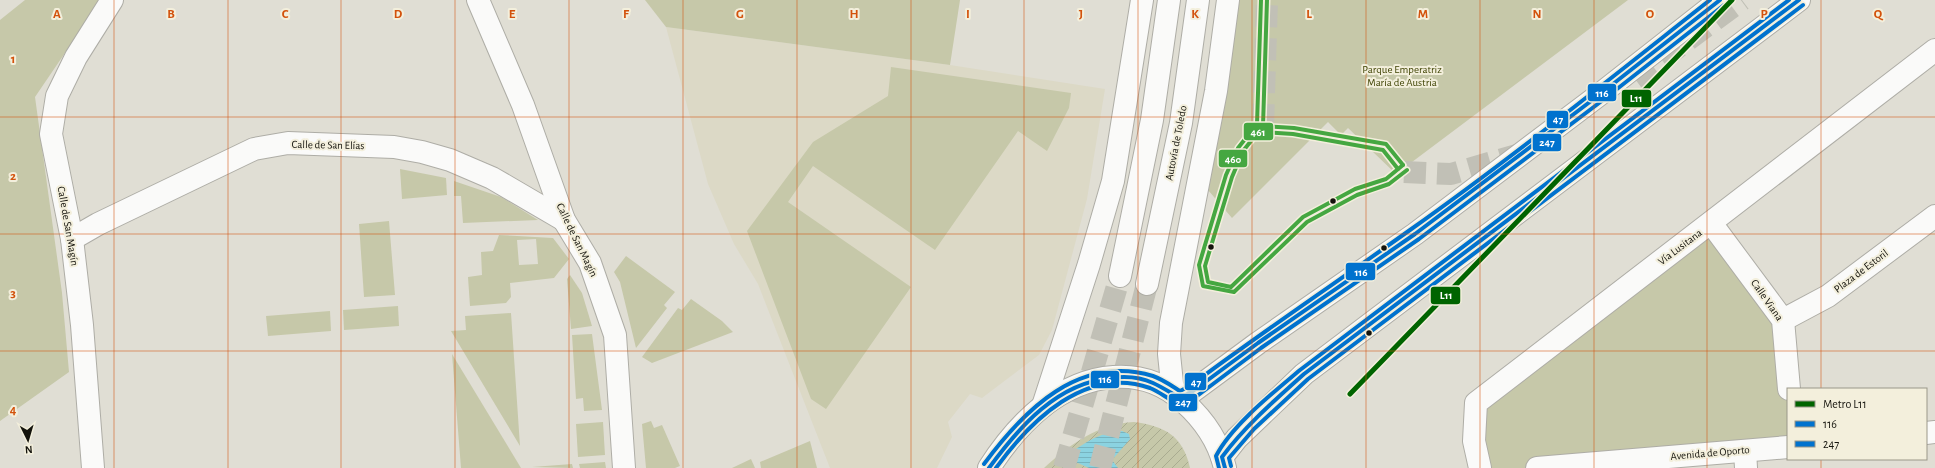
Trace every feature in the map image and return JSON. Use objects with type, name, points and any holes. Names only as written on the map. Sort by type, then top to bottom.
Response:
[{"type":"main road","name":"Calle de San Magín","points":[[93,468],[82,325],[72,239],[51,134],[57,96],[76,57],[112,0]]},
{"type":"main road","name":"Calle de San Magín","points":[[478,0],[523,105],[564,220],[590,263],[615,335],[624,468]]},
{"type":"main road","points":[[1043,406],[1089,264],[1113,181],[1142,0]]},
{"type":"main road","points":[[1120,276],[1152,120],[1169,0]]},
{"type":"main road","name":"Autovía de Toledo","points":[[1147,284],[1181,124],[1198,0]]},
{"type":"main road","points":[[1176,395],[1169,354],[1171,323],[1216,91],[1228,0]]},
{"type":"main road","points":[[1176,395],[1193,392],[1258,343],[1415,234],[1599,95],[1720,0]]},
{"type":"main road","points":[[1226,464],[1237,438],[1304,374],[1799,0]]},
{"type":"main road","name":"Vía Lusitana","points":[[1480,468],[1474,441],[1476,402],[1935,50]]},
{"type":"main road","name":"Calle de San Elías","points":[[72,239],[98,224],[254,149],[288,143],[394,146],[422,152],[450,160],[492,178],[564,220]]},
{"type":"main road","name":"Plaza de Estoril","points":[[1783,320],[1828,296],[1935,216]]},
{"type":"main road","name":"Calle Viana","points":[[1711,223],[1783,320],[1789,388]]},
{"type":"main road","points":[[989,468],[1024,424],[1043,406],[1087,381],[1115,376],[1141,378],[1163,386],[1176,395],[1201,420],[1226,464]]},
{"type":"main road","name":"Avenida de Oporto","points":[[1537,468],[1745,459],[1787,447]]},
{"type":"shaded area","points":[[666,27],[950,65],[1105,89],[1087,199],[1052,330],[1039,355],[982,398],[970,394],[948,422],[952,437],[937,468],[830,468],[758,284],[734,244],[708,184]]},
{"type":"green space","points":[[25,0],[101,0],[35,97],[62,293],[69,372],[0,421],[0,20]]},
{"type":"green space","points":[[645,0],[960,0],[950,65],[666,27]]},
{"type":"green space","name":"Parque Emperatriz María de Austria","points":[[1237,0],[1628,0],[1396,174],[1348,128],[1341,135],[1328,122],[1232,218],[1208,190]]},
{"type":"green space","points":[[891,67],[1071,93],[1069,108],[1047,151],[1018,131],[935,250],[813,166],[788,202],[911,287],[826,409],[811,399],[747,231],[813,142],[888,96]]},
{"type":"green space","points":[[400,169],[446,178],[447,195],[402,199]]},
{"type":"green space","points":[[454,181],[501,197],[538,220],[463,223],[461,196],[454,196]]},
{"type":"green space","points":[[389,221],[395,295],[364,297],[359,224]]},
{"type":"green space","points":[[1711,223],[1783,320],[1788,388],[1787,447],[1540,468],[1480,468],[1476,403]]},
{"type":"green space","points":[[499,235],[553,238],[569,259],[554,278],[510,283],[511,297],[506,303],[470,306],[468,277],[482,275],[481,252],[493,251]],"holes":[[[536,239],[538,264],[519,265],[517,240]]]},
{"type":"green space","points":[[626,256],[675,292],[664,305],[667,308],[636,348],[620,282],[614,272]]},
{"type":"green space","points":[[570,275],[582,293],[592,326],[571,329],[567,279]]},
{"type":"green space","points":[[691,299],[722,321],[733,332],[652,363],[642,357],[678,308],[682,310]]},
{"type":"green space","points":[[398,306],[399,326],[344,330],[343,310]]},
{"type":"green space","points":[[330,311],[331,331],[268,336],[266,316]]},
{"type":"green space","points":[[511,313],[520,446],[451,331],[466,330],[465,316]]},
{"type":"green space","points":[[592,334],[602,410],[584,411],[583,398],[576,399],[572,335]]},
{"type":"green space","points":[[452,354],[521,468],[461,468]]},
{"type":"green space","points":[[651,421],[654,428],[662,425],[680,466],[675,468],[646,468],[642,424]]},
{"type":"green space","points":[[603,422],[605,455],[578,457],[576,424]]},
{"type":"green space","points":[[1134,422],[1155,426],[1171,434],[1183,448],[1190,468],[1044,468],[1074,443],[1085,437],[1108,427]]},
{"type":"green space","points":[[810,441],[817,468],[761,468],[760,462]]},
{"type":"green space","points":[[751,459],[755,468],[732,468]]},
{"type":"green space","points":[[605,462],[606,468],[580,468],[579,464]]},
{"type":"green space","points":[[572,464],[573,468],[532,467]]},
{"type":"water","points":[[1122,431],[1129,434],[1130,439],[1112,460],[1118,468],[1089,468],[1078,463],[1063,463],[1064,458],[1098,436]]},
{"type":"tunnel","points":[[1263,126],[1267,0]]},
{"type":"tunnel","points":[[1635,79],[1742,0]]},
{"type":"tunnel","points":[[1404,172],[1451,174],[1520,154]]},
{"type":"tunnel","points":[[1064,468],[1120,276]]},
{"type":"tunnel","points":[[1100,468],[1147,284]]},
{"type":"metro line","name":"L11","points":[[1350,394],[1732,0]]},
{"type":"transit line","name":"460","points":[[1261,0],[1257,124],[1238,148],[1226,175],[1199,265],[1203,286],[1234,292],[1307,222],[1357,195],[1389,184],[1407,170]]},
{"type":"transit line","name":"461","points":[[1267,0],[1263,126],[1243,151],[1232,177],[1205,266],[1208,282],[1231,287],[1303,217],[1355,189],[1386,179],[1403,165]]},
{"type":"transit line","name":"47","points":[[984,464],[1017,424],[1036,407],[1056,392],[1078,380],[1101,373],[1126,371],[1153,376],[1180,391],[1190,386],[1410,230],[1486,174],[1562,117],[1710,0]]},
{"type":"transit line","name":"116","points":[[989,468],[1013,437],[1027,423],[1041,410],[1073,388],[1091,382],[1111,378],[1127,377],[1148,381],[1160,386],[1180,398],[1193,391],[1258,343],[1415,234],[1599,95],[1720,0]]},
{"type":"transit line","name":"47","points":[[1219,468],[1216,456],[1223,444],[1243,421],[1278,388],[1789,0]]},
{"type":"transit line","name":"116","points":[[1225,468],[1222,457],[1240,435],[1304,374],[1799,0]]},
{"type":"transit line","name":"247","points":[[996,468],[1025,432],[1062,402],[1082,391],[1104,384],[1126,383],[1150,388],[1179,404],[1197,396],[1261,348],[1419,239],[1603,100],[1724,5]]},
{"type":"transit line","name":"247","points":[[1231,466],[1229,458],[1254,429],[1308,379],[1803,5]]},
{"type":"transit line","name":"461","points":[[1263,126],[1294,128],[1386,144],[1403,165]]},
{"type":"transit line","name":"460","points":[[1263,132],[1293,134],[1383,150],[1398,169]]}]
